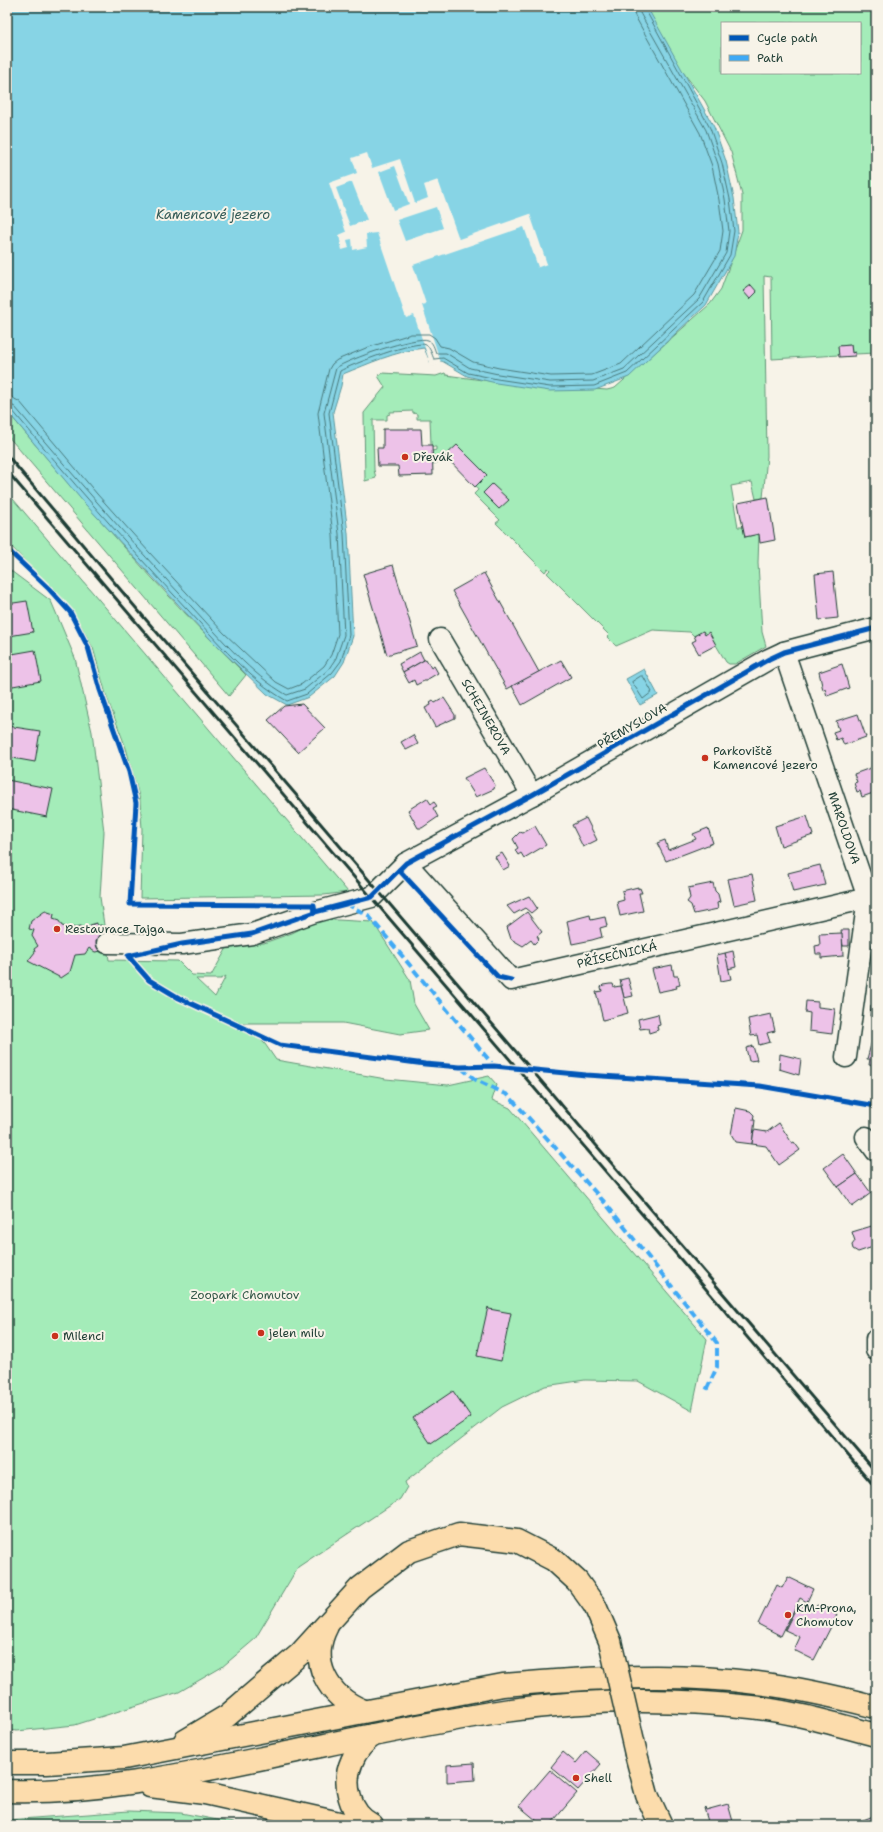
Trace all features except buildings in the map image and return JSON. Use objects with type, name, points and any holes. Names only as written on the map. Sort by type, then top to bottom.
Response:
[{"type":"highway","points":[[170,1750],[227,1716],[300,1654],[360,1588],[409,1551],[459,1534],[517,1541],[554,1560],[577,1581],[595,1606],[610,1642],[636,1754],[647,1794],[661,1825]]},
{"type":"highway","points":[[329,1621],[320,1643],[321,1666],[325,1678],[337,1695],[349,1704],[364,1711]]},
{"type":"highway","points":[[7,1763],[48,1763],[124,1758],[503,1684],[556,1680],[701,1678],[756,1683],[807,1690],[876,1707]]},
{"type":"highway","points":[[7,1791],[32,1792],[129,1784],[506,1710],[576,1704],[647,1702],[699,1703],[752,1707],[806,1716],[876,1735]]},
{"type":"highway","points":[[372,1825],[364,1821],[351,1803],[347,1782],[352,1760],[357,1750],[373,1735]]},
{"type":"highway","points":[[129,1784],[205,1793],[348,1825]]},
{"type":"highway","points":[[647,1794],[648,1825]]},
{"type":"street","name":"PŘEMYSLOVA","points":[[107,943],[182,944],[252,934],[315,912],[372,897],[406,863],[532,795],[762,662],[784,652],[876,628]]},
{"type":"street","name":"SCHEINEROVA","points":[[440,639],[532,795]]},
{"type":"street","name":"MAROLDOVA","points":[[784,652],[872,898],[846,1057]]},
{"type":"street","name":"PŘÍSEČNICKÁ","points":[[406,863],[511,980],[872,898]]},
{"type":"street","points":[[876,1339],[876,1350]]},
{"type":"green space","points":[[646,7],[876,7],[876,353],[855,354],[854,352],[852,353],[851,345],[839,346],[839,355],[772,359],[771,277],[764,276],[767,456],[763,498],[756,499],[752,482],[731,486],[738,527],[743,527],[745,537],[759,534],[758,563],[762,632],[766,646],[735,664],[729,664],[726,662],[709,633],[705,635],[703,631],[694,636],[690,632],[653,630],[616,646],[607,637],[609,635],[547,573],[550,570],[548,568],[545,572],[496,523],[500,520],[474,494],[478,490],[476,486],[487,475],[457,445],[444,460],[433,464],[432,451],[436,450],[436,447],[432,447],[431,444],[430,419],[417,419],[417,414],[413,413],[413,411],[390,412],[390,414],[387,415],[387,420],[373,420],[374,470],[376,478],[365,481],[364,413],[385,387],[378,376],[382,373],[436,376],[445,373],[446,375],[555,390],[556,386],[607,390],[615,388],[710,304],[721,289],[742,230],[742,195],[731,152],[705,101],[657,38]]},
{"type":"green space","points":[[7,411],[123,546],[183,612],[246,675],[229,696],[7,435]]},
{"type":"green space","points":[[7,492],[348,892],[324,895],[140,898],[142,829],[140,800],[126,748],[107,698],[93,648],[80,624],[66,604],[7,542]]},
{"type":"green space","name":"Zoopark Chomutov","points":[[7,568],[51,601],[75,658],[92,732],[104,832],[100,897],[109,960],[178,961],[192,975],[211,976],[228,946],[234,944],[264,943],[292,933],[320,919],[373,922],[410,980],[414,1004],[429,1030],[400,1034],[343,1023],[243,1023],[265,1044],[276,1060],[386,1079],[448,1085],[489,1076],[497,1085],[492,1100],[510,1108],[707,1339],[692,1411],[638,1381],[585,1380],[545,1386],[502,1407],[405,1482],[407,1487],[400,1499],[298,1567],[255,1639],[222,1667],[179,1692],[75,1725],[17,1731],[7,1730]],"holes":[[[226,976],[215,997],[196,979],[221,979]]]},
{"type":"green space","points":[[129,1811],[181,1813],[244,1825],[7,1825],[7,1820]]},
{"type":"water","name":"Kamencové jezero","points":[[7,7],[647,7],[714,127],[726,161],[734,198],[738,232],[734,256],[706,305],[629,377],[595,390],[550,391],[496,383],[467,376],[442,361],[431,364],[424,348],[393,355],[343,374],[333,412],[348,533],[353,636],[344,662],[335,676],[309,697],[287,705],[267,694],[214,643],[85,504],[7,411]]},
{"type":"water","points":[[644,669],[658,695],[640,705],[626,679]]},
{"type":"pier","points":[[367,153],[372,168],[400,159],[415,203],[428,198],[424,185],[438,180],[459,239],[530,214],[547,264],[536,268],[538,267],[524,227],[413,265],[426,304],[422,305],[441,363],[431,366],[414,315],[406,318],[377,233],[366,234],[367,247],[353,250],[352,239],[347,240],[349,248],[342,250],[339,235],[346,232],[329,183],[357,173],[352,158]],"holes":[[[395,166],[409,204],[393,210],[379,172]],[[352,182],[367,220],[350,226],[336,188]],[[436,207],[443,228],[405,241],[397,220]]]},
{"type":"railway","points":[[7,455],[136,608],[876,1472]]},
{"type":"railway","points":[[7,471],[876,1488]]},
{"type":"marked path","points":[[346,904],[368,915],[494,1066]]},
{"type":"marked path","points":[[461,1068],[476,1080],[508,1095],[606,1204],[717,1343],[717,1367],[705,1393]]},
{"type":"cycle path","points":[[7,549],[49,589],[70,612],[88,647],[100,690],[129,772],[136,803],[130,904],[314,905],[315,912]]},
{"type":"cycle path","points":[[876,628],[784,652],[769,659],[532,795],[406,863],[372,897],[315,912],[252,934],[182,944],[128,956],[149,980],[179,998],[280,1045],[425,1064],[460,1067],[494,1066],[586,1075],[760,1086],[876,1106]]},
{"type":"cycle path","points":[[399,870],[498,977],[511,980]]},
{"type":"place","name":"Dřevák","points":[[405,457]]},
{"type":"place","name":"Parkoviště Kamencové jezero","points":[[705,758]]},
{"type":"place","name":"Restaurace Tajga","points":[[57,929]]},
{"type":"place","name":"jelen milu","points":[[261,1333]]},
{"type":"place","name":"Milenci","points":[[55,1336]]},
{"type":"place","name":"KM-Prona, Chomutov","points":[[788,1615]]},
{"type":"place","name":"Shell","points":[[576,1778]]}]
